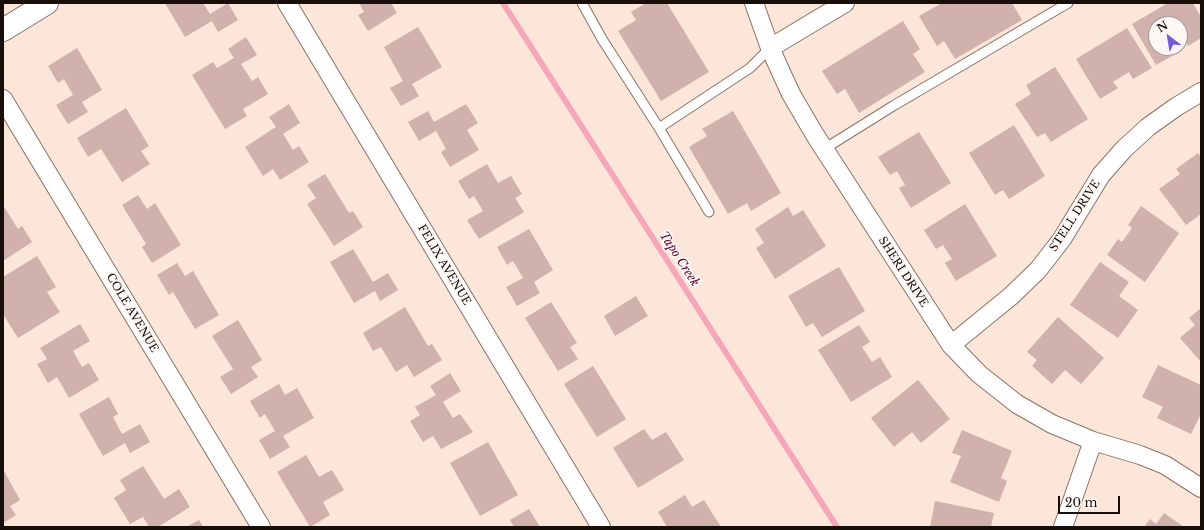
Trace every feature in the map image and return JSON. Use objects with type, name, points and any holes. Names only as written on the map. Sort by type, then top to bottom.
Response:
[{"type":"street","points":[[3,30],[47,3]]},
{"type":"street","name":"FELIX AVENUE","points":[[287,3],[601,527]]},
{"type":"street","name":"SHERI DRIVE","points":[[754,3],[770,48],[791,94],[824,149],[951,345],[979,374],[1017,404],[1052,424],[1093,441],[1140,455],[1165,465],[1201,488]]},
{"type":"street","points":[[770,48],[844,3]]},
{"type":"street","name":"STELL DRIVE","points":[[951,345],[1011,296],[1038,270],[1062,239],[1101,175],[1124,150],[1148,127],[1176,107],[1201,92]]},
{"type":"street","name":"COLE AVENUE","points":[[3,99],[261,527]]},
{"type":"street","points":[[1063,527],[1093,441]]},
{"type":"lane","points":[[582,3],[602,39],[659,128],[709,212]]},
{"type":"lane","points":[[824,149],[892,106],[1068,3]]},
{"type":"lane","points":[[659,128],[750,68],[770,48]]},
{"type":"building","points":[[165,3],[203,3],[210,14],[228,3],[238,20],[218,32],[212,21],[185,37]]},
{"type":"building","points":[[359,3],[391,3],[397,13],[368,31],[358,15],[364,12]]},
{"type":"building","points":[[646,3],[667,3],[709,72],[661,101],[618,31],[636,20],[631,12]]},
{"type":"building","points":[[942,3],[1012,3],[1022,20],[955,59],[944,41],[937,46],[919,16]]},
{"type":"building","points":[[1168,3],[1193,3],[1201,17],[1201,38],[1188,46],[1188,16],[1148,16],[1148,51],[1132,24]]},
{"type":"building","points":[[903,21],[920,49],[913,54],[925,72],[859,113],[845,89],[837,94],[822,71]]},
{"type":"building","points":[[418,27],[442,67],[412,84],[419,96],[401,106],[390,88],[403,81],[384,47]]},
{"type":"building","points":[[1127,28],[1152,68],[1133,79],[1129,72],[1113,82],[1118,88],[1100,99],[1076,59]]},
{"type":"building","points":[[246,37],[257,55],[241,64],[252,81],[258,77],[268,94],[243,109],[247,116],[225,129],[192,75],[213,62],[217,68],[234,58],[228,49]]},
{"type":"building","points":[[77,48],[102,90],[82,102],[88,112],[68,124],[56,105],[73,95],[64,79],[58,83],[48,66]]},
{"type":"building","points":[[1151,56],[1172,56],[1156,65]]},
{"type":"building","points":[[1055,67],[1088,119],[1051,142],[1045,133],[1037,137],[1015,104],[1031,94],[1026,85]]},
{"type":"building","points":[[289,104],[300,123],[283,134],[293,150],[299,146],[309,162],[280,180],[273,169],[263,176],[245,147],[276,127],[269,117]]},
{"type":"building","points":[[466,104],[478,123],[467,130],[479,150],[450,167],[441,152],[446,149],[436,131],[419,141],[408,122],[428,111],[434,122]]},
{"type":"building","points":[[126,108],[149,146],[141,151],[150,164],[122,182],[101,149],[88,157],[77,138]]},
{"type":"building","points":[[733,111],[781,193],[751,211],[747,203],[728,214],[689,147],[707,136],[702,129]]},
{"type":"building","points":[[1014,125],[1045,176],[1009,199],[1003,190],[995,195],[969,153]]},
{"type":"building","points":[[919,132],[951,183],[911,208],[899,188],[905,185],[897,171],[890,175],[878,157]]},
{"type":"building","points":[[1198,153],[1201,157],[1201,214],[1186,225],[1159,189],[1180,174],[1176,169]]},
{"type":"building","points":[[487,164],[498,183],[511,176],[522,194],[515,198],[524,212],[479,239],[467,220],[483,211],[474,196],[469,199],[458,181]]},
{"type":"building","points":[[325,174],[349,213],[353,211],[363,227],[334,246],[307,204],[316,198],[307,185]]},
{"type":"building","points":[[138,195],[147,209],[155,203],[181,245],[152,263],[142,247],[146,244],[122,205]]},
{"type":"building","points":[[965,204],[997,256],[956,281],[945,263],[952,259],[943,245],[936,249],[924,230]]},
{"type":"building","points":[[3,205],[18,229],[22,226],[32,242],[3,261]]},
{"type":"building","points":[[1141,206],[1179,233],[1145,282],[1107,255],[1118,239],[1122,242],[1132,228],[1128,225]]},
{"type":"building","points":[[788,207],[793,216],[803,210],[826,246],[775,279],[756,248],[764,243],[755,229]]},
{"type":"building","points":[[529,229],[553,270],[534,282],[540,293],[517,306],[506,287],[523,278],[513,261],[507,265],[497,247]]},
{"type":"building","points":[[353,249],[373,282],[388,273],[398,290],[380,301],[375,291],[354,303],[330,262]]},
{"type":"building","points":[[37,256],[56,287],[47,292],[60,312],[18,338],[3,314],[3,277]]},
{"type":"building","points":[[1100,262],[1129,282],[1119,296],[1138,310],[1118,338],[1070,305]]},
{"type":"building","points":[[177,263],[185,276],[193,271],[219,315],[195,329],[173,292],[169,295],[157,275]]},
{"type":"building","points":[[839,267],[865,311],[822,337],[813,323],[806,327],[788,296]]},
{"type":"building","points":[[636,296],[648,316],[615,336],[604,316]]},
{"type":"building","points":[[551,302],[577,343],[570,347],[578,359],[558,371],[525,318]]},
{"type":"building","points":[[405,307],[428,346],[432,344],[442,360],[414,377],[407,365],[396,372],[381,347],[373,351],[363,333]]},
{"type":"building","points":[[1201,308],[1201,362],[1180,338],[1195,325],[1189,318]]},
{"type":"building","points":[[1058,317],[1104,358],[1081,384],[1065,370],[1052,384],[1032,366],[1037,360],[1027,352]]},
{"type":"building","points":[[238,320],[262,360],[251,367],[258,377],[231,394],[220,377],[233,369],[212,336]]},
{"type":"building","points":[[80,324],[90,341],[73,351],[82,367],[89,363],[99,380],[69,398],[57,377],[48,383],[37,364],[47,359],[40,348]]},
{"type":"building","points":[[859,325],[870,342],[862,347],[872,362],[880,357],[892,377],[851,402],[818,350]]},
{"type":"building","points":[[1158,365],[1201,385],[1201,414],[1191,434],[1157,418],[1163,407],[1142,397]]},
{"type":"building","points":[[593,366],[626,419],[597,437],[564,384]]},
{"type":"building","points":[[450,373],[461,391],[443,402],[453,418],[460,414],[473,432],[441,449],[433,436],[423,442],[410,421],[420,415],[415,407],[436,395],[430,386]]},
{"type":"building","points":[[918,380],[950,419],[921,443],[912,432],[894,447],[871,418]]},
{"type":"building","points":[[279,384],[285,395],[297,388],[314,418],[283,436],[290,447],[270,459],[259,440],[275,431],[265,414],[260,418],[250,401]]},
{"type":"building","points":[[109,397],[118,414],[113,417],[122,434],[140,424],[150,442],[130,453],[125,443],[103,456],[79,414]]},
{"type":"building","points":[[644,429],[652,440],[666,432],[684,460],[638,488],[613,448]]},
{"type":"building","points":[[962,430],[1012,451],[1001,478],[1007,481],[999,502],[950,482],[961,456],[952,453]]},
{"type":"building","points":[[488,442],[518,495],[480,516],[450,463]]},
{"type":"building","points":[[306,455],[319,477],[332,470],[344,490],[323,502],[330,515],[310,527],[277,472]]},
{"type":"building","points":[[143,466],[164,499],[179,489],[190,507],[158,527],[149,527],[143,517],[130,524],[114,498],[126,490],[120,480]]},
{"type":"building","points":[[3,469],[20,500],[10,506],[16,515],[3,523]]},
{"type":"building","points":[[685,495],[692,507],[704,500],[721,527],[667,527],[658,512]]},
{"type":"building","points":[[935,501],[994,513],[991,527],[930,527]]},
{"type":"building","points":[[529,509],[540,527],[514,527],[510,520]]},
{"type":"building","points":[[1164,513],[1184,527],[1144,527],[1150,519],[1156,524]]},
{"type":"building","points":[[199,520],[203,527],[186,527]]},
{"type":"waterway","name":"Tapo Creek","points":[[503,3],[837,527]]}]
